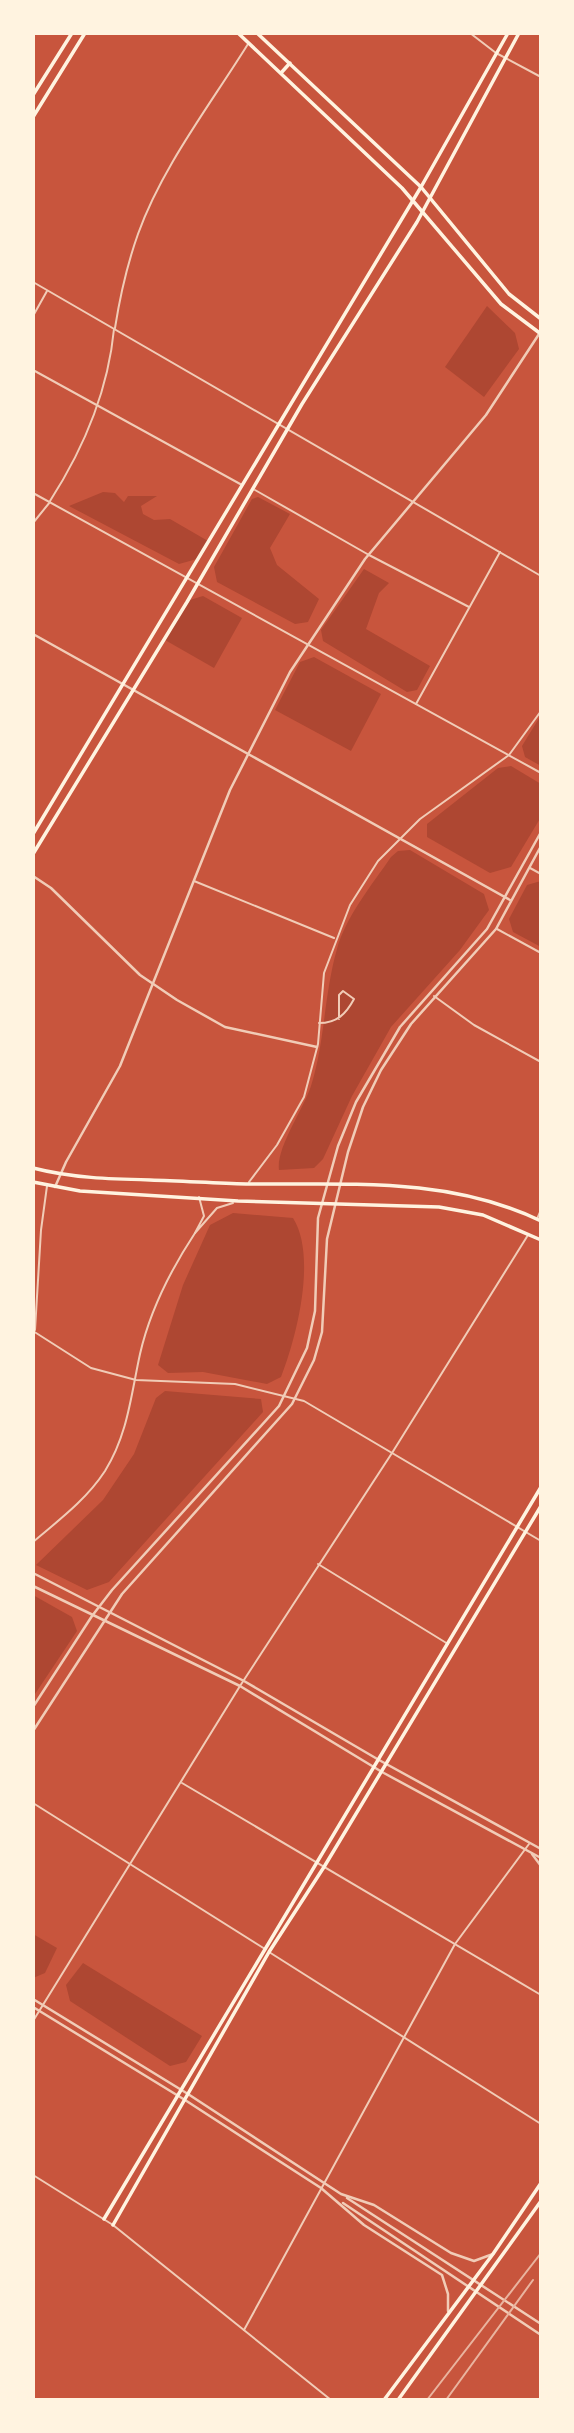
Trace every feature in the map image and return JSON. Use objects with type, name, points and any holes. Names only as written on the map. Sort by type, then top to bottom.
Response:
[{"type":"main road","points":[[33,94],[72,33]]},
{"type":"main road","points":[[33,117],[85,33]]},
{"type":"main road","points":[[238,33],[413,200],[501,304],[540,333]]},
{"type":"main road","points":[[257,33],[432,197],[509,293],[541,319]]},
{"type":"main road","points":[[33,834],[189,578],[421,187],[508,33]]},
{"type":"main road","points":[[33,854],[289,429],[423,213],[519,33]]},
{"type":"main road","points":[[281,73],[290,63]]},
{"type":"main road","points":[[33,1168],[82,1178],[247,1184],[341,1182],[452,1192],[499,1204],[539,1220]]},
{"type":"main road","points":[[33,1182],[55,1188],[238,1201],[439,1207],[483,1215],[541,1240]]},
{"type":"main road","points":[[113,2225],[318,1863],[541,1487]]},
{"type":"main road","points":[[104,2220],[267,1951],[324,1867],[541,1506]]},
{"type":"main road","points":[[384,2400],[493,2254],[541,2183]]},
{"type":"main road","points":[[398,2400],[541,2201]]},
{"type":"street","points":[[471,35],[496,53],[541,77]]},
{"type":"street","points":[[33,523],[68,473],[98,405],[122,287],[139,232],[154,200],[249,43]]},
{"type":"street","points":[[33,282],[541,576]]},
{"type":"street","points":[[33,316],[48,290]]},
{"type":"street","points":[[55,1188],[60,1174],[120,1066],[230,790],[306,645],[369,555],[486,415],[540,333]]},
{"type":"street","points":[[33,370],[243,486]]},
{"type":"street","points":[[253,489],[369,555],[469,607]]},
{"type":"street","points":[[33,493],[541,773]]},
{"type":"street","points":[[415,705],[500,551]]},
{"type":"street","points":[[33,634],[511,900]]},
{"type":"street","points":[[247,1184],[292,1121],[313,1071],[324,973],[349,905],[378,861],[444,800],[509,755],[541,711]]},
{"type":"street","points":[[33,1707],[98,1608],[265,1423],[285,1395],[307,1348],[312,1325],[315,1238],[327,1182],[356,1102],[383,1053],[416,1007],[486,929],[541,832]]},
{"type":"street","points":[[33,1731],[108,1613],[182,1525],[279,1421],[295,1397],[314,1360],[322,1332],[327,1239],[363,1107],[381,1070],[411,1024],[496,929],[541,846]]},
{"type":"street","points":[[529,867],[541,874]]},
{"type":"street","points":[[33,876],[51,888],[100,939],[154,985],[225,1027],[317,1047]]},
{"type":"street","points":[[194,881],[335,938]]},
{"type":"street","points":[[496,929],[541,954]]},
{"type":"street","points":[[318,1023],[339,1019],[347,1010],[354,999],[343,991],[339,995],[339,1019]]},
{"type":"street","points":[[434,996],[474,1025],[541,1062]]},
{"type":"street","points":[[340,1009],[347,1010]]},
{"type":"street","points":[[47,1186],[34,1331],[91,1368],[136,1380],[235,1384],[295,1397],[321,1409],[541,1541]]},
{"type":"street","points":[[33,1542],[83,1499],[105,1470],[125,1430],[153,1309],[178,1259],[204,1216],[199,1197]]},
{"type":"street","points":[[195,1233],[217,1208],[238,1201]]},
{"type":"street","points":[[539,1220],[541,1210]]},
{"type":"street","points":[[33,2021],[240,1686],[392,1453],[528,1234]]},
{"type":"street","points":[[318,1564],[448,1644]]},
{"type":"street","points":[[33,1573],[244,1681],[386,1764],[541,1847]]},
{"type":"street","points":[[33,1586],[102,1622],[240,1686],[382,1772],[541,1858]]},
{"type":"street","points":[[181,1783],[541,1994]]},
{"type":"street","points":[[33,1803],[541,2124]]},
{"type":"street","points":[[244,2330],[455,1944],[531,1844]]},
{"type":"street","points":[[530,1852],[541,1867]]},
{"type":"street","points":[[33,1999],[182,2090],[541,2324]]},
{"type":"street","points":[[33,2007],[185,2099],[541,2335]]},
{"type":"street","points":[[33,2175],[113,2225],[331,2400]]},
{"type":"street","points":[[341,2194],[374,2205],[451,2253],[474,2261],[493,2254]]},
{"type":"street","points":[[338,2200],[364,2225],[442,2275],[448,2294],[448,2311]]},
{"type":"shaded area","points":[[487,306],[515,333],[519,349],[484,397],[445,367]]},
{"type":"shaded area","points":[[103,492],[115,493],[124,502],[128,496],[157,496],[141,506],[143,514],[154,520],[170,519],[208,541],[197,559],[179,564],[69,506]]},
{"type":"shaded area","points":[[258,497],[290,514],[270,548],[277,565],[319,599],[308,622],[295,624],[217,582],[214,567],[252,499]]},
{"type":"shaded area","points":[[364,569],[389,583],[379,593],[366,629],[430,666],[417,690],[407,692],[323,641],[321,630]]},
{"type":"shaded area","points":[[203,596],[242,618],[214,668],[165,640],[190,600]]},
{"type":"shaded area","points":[[314,657],[381,694],[351,751],[275,710],[300,662]]},
{"type":"shaded area","points":[[541,715],[541,766],[525,757],[522,746]]},
{"type":"shaded area","points":[[511,766],[541,784],[541,817],[511,867],[490,873],[427,837],[427,824],[498,768]]},
{"type":"shaded area","points":[[410,850],[484,894],[489,910],[460,950],[391,1027],[352,1096],[323,1159],[314,1168],[279,1170],[282,1151],[316,1069],[329,983],[341,937],[360,901],[391,857],[398,851]]},
{"type":"shaded area","points":[[541,881],[541,947],[513,932],[509,919],[527,885]]},
{"type":"shaded area","points":[[233,1213],[293,1218],[304,1253],[302,1296],[293,1340],[281,1377],[267,1384],[203,1372],[168,1373],[158,1365],[183,1285],[210,1225]]},
{"type":"shaded area","points":[[165,1391],[261,1399],[263,1412],[109,1582],[87,1590],[36,1565],[103,1500],[134,1454],[156,1398]]},
{"type":"shaded area","points":[[33,1595],[72,1617],[77,1631],[33,1697]]},
{"type":"shaded area","points":[[33,1934],[57,1948],[45,1973],[33,1978]]},
{"type":"shaded area","points":[[83,1963],[202,2036],[186,2062],[170,2066],[70,2001],[66,1985]]},
{"type":"railway","points":[[427,2400],[541,2253]]},
{"type":"railway","points":[[446,2400],[533,2280]]}]
